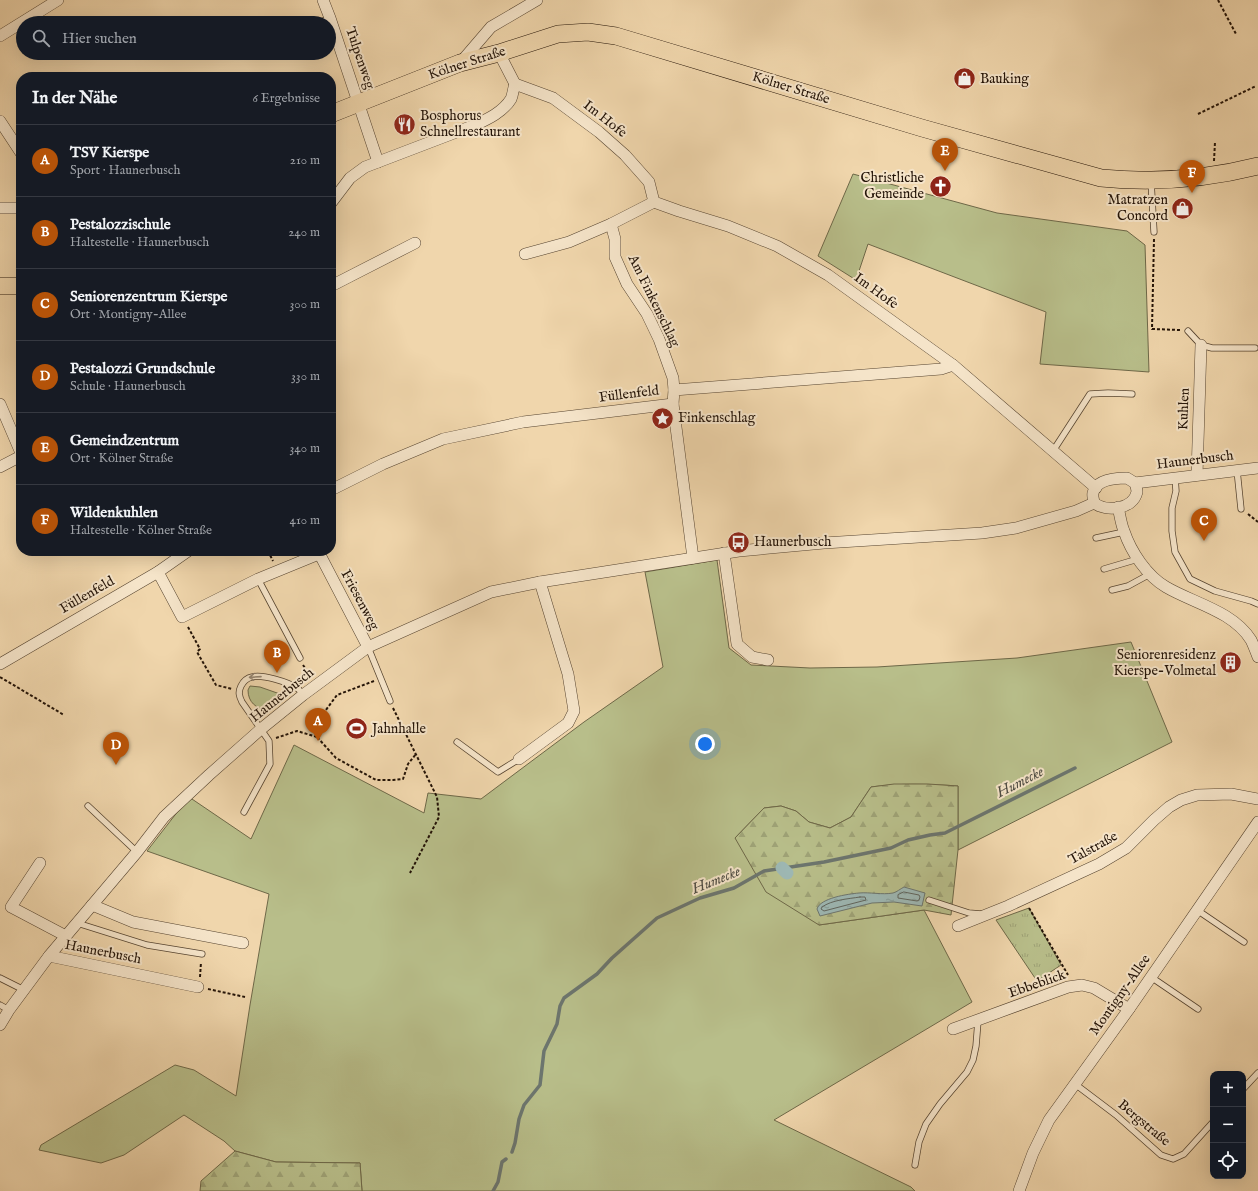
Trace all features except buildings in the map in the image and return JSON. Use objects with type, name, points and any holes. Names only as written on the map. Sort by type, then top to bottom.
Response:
[{"type":"main road","name":"Kölner Straße","points":[[336,112],[460,63],[499,53],[558,34],[588,32],[616,36],[1015,155],[1100,178],[1151,181],[1214,174],[1258,166]]},
{"type":"main road","points":[[0,286],[16,286]]},
{"type":"street","points":[[32,16],[58,0]]},
{"type":"street","name":"Tulpenweg","points":[[323,0],[329,16]]},
{"type":"street","points":[[460,63],[491,27],[536,0]]},
{"type":"street","points":[[0,36],[16,26]]},
{"type":"street","name":"Tulpenweg","points":[[336,36],[378,162]]},
{"type":"street","points":[[336,196],[350,178],[365,167],[475,125],[492,117],[506,105],[511,98],[515,84],[499,53]]},
{"type":"street","name":"Im Hofe","points":[[515,84],[552,98],[599,132],[620,150],[649,182],[654,202],[679,212],[728,226],[777,246],[828,275],[953,365],[1096,488]]},
{"type":"street","points":[[0,120],[16,145]]},
{"type":"street","points":[[525,254],[569,242],[611,224],[654,202]]},
{"type":"street","points":[[0,208],[16,208]]},
{"type":"street","name":"Am Finkenschlag","points":[[611,224],[615,239],[615,257],[627,284],[647,314],[659,339],[673,378],[674,390]]},
{"type":"street","points":[[336,283],[415,243]]},
{"type":"street","name":"Kuhlen","points":[[1197,475],[1201,344]]},
{"type":"street","name":"Füllenfeld","points":[[336,488],[383,464],[443,439],[523,422],[673,404],[674,390],[941,369],[953,365]]},
{"type":"street","points":[[0,404],[16,442]]},
{"type":"street","points":[[673,404],[693,558]]},
{"type":"street","points":[[0,467],[16,457]]},
{"type":"street","name":"Haunerbusch","points":[[1136,483],[1174,477],[1258,468]]},
{"type":"street","points":[[1116,478],[1127,478],[1136,483],[1137,491],[1134,499],[1127,505],[1110,509],[1100,508],[1094,503],[1093,494],[1102,482],[1116,478]]},
{"type":"street","name":"Haunerbusch","points":[[0,1026],[5,1008],[25,990],[49,956],[137,852],[164,817],[261,729],[303,695],[368,647],[491,592],[540,582],[724,553],[824,543],[982,533],[1016,528],[1076,511],[1094,503]]},
{"type":"street","points":[[1118,508],[1124,532],[1132,549],[1150,574],[1165,587],[1217,611],[1240,626],[1254,639],[1258,657]]},
{"type":"street","points":[[724,553],[737,644],[752,657],[768,660]]},
{"type":"street","name":"Füllenfeld","points":[[0,664],[158,572],[181,556]]},
{"type":"street","name":"Friesenweg","points":[[182,617],[258,579],[310,556]]},
{"type":"street","name":"Friesenweg","points":[[321,556],[368,647]]},
{"type":"street","points":[[158,572],[182,617]]},
{"type":"street","points":[[519,759],[568,723],[574,711],[568,674],[540,582]]},
{"type":"street","name":"Talstraße","points":[[958,926],[1008,906],[1099,864],[1126,848],[1154,820],[1169,807],[1181,800],[1197,795],[1231,794],[1258,799]]},
{"type":"street","name":"Montigny-Allee","points":[[1022,1190],[1033,1153],[1049,1120],[1129,1009],[1258,822]]},
{"type":"street","name":"Haunerbusch","points":[[40,863],[11,907],[66,936]]},
{"type":"street","points":[[92,905],[133,922],[244,943]]},
{"type":"street","name":"Haunerbusch","points":[[49,956],[198,987]]},
{"type":"street","name":"Ebbeblick","points":[[953,1029],[1068,987],[1082,985],[1094,988],[1129,1009]]},
{"type":"lane","points":[[1151,181],[1154,232]]},
{"type":"lane","points":[[1188,331],[1201,344],[1212,348],[1255,348]]},
{"type":"lane","points":[[1053,451],[1090,394],[1132,394]]},
{"type":"lane","points":[[1237,470],[1241,509]]},
{"type":"lane","points":[[1174,477],[1176,491],[1172,508],[1172,531],[1175,552],[1190,579],[1215,591],[1258,604]]},
{"type":"lane","points":[[1096,538],[1124,532]]},
{"type":"lane","points":[[1104,569],[1138,559]]},
{"type":"lane","points":[[1112,590],[1128,586],[1150,574]]},
{"type":"lane","points":[[258,579],[300,658]]},
{"type":"lane","points":[[368,647],[390,701]]},
{"type":"lane","points":[[244,812],[270,764],[269,741],[239,696],[241,685],[245,680],[251,677],[261,677],[291,685],[299,689],[303,695]]},
{"type":"lane","points":[[457,742],[498,772],[519,759]]},
{"type":"lane","points":[[88,806],[137,852]]},
{"type":"lane","points":[[929,900],[970,913],[987,914]]},
{"type":"lane","points":[[1197,910],[1244,942]]},
{"type":"lane","points":[[77,923],[148,945],[202,954]]},
{"type":"lane","points":[[1150,977],[1198,1009]]},
{"type":"lane","points":[[0,978],[25,990]]},
{"type":"lane","points":[[915,1165],[919,1142],[926,1124],[940,1104],[967,1072],[973,1060],[978,1021]]},
{"type":"lane","points":[[1246,1086],[1258,1073]]},
{"type":"lane","name":"Bergstraße","points":[[1076,1084],[1116,1115],[1161,1155],[1174,1159],[1184,1154],[1210,1125]]},
{"type":"path","points":[[1218,0],[1236,34]]},
{"type":"path","points":[[1198,114],[1256,86]]},
{"type":"path","points":[[1214,174],[1215,142]]},
{"type":"path","points":[[1154,249],[1152,329],[1188,331]]},
{"type":"path","points":[[1241,509],[1258,522]]},
{"type":"path","points":[[182,617],[200,649],[197,652],[216,684],[239,690]]},
{"type":"path","points":[[0,677],[64,715]]},
{"type":"path","points":[[380,678],[337,696],[314,726],[317,737],[336,758],[376,780],[403,779],[408,764],[416,754]]},
{"type":"path","points":[[390,701],[437,797],[439,817],[410,873]]},
{"type":"path","points":[[287,735],[298,731],[317,737]]},
{"type":"path","points":[[1029,908],[1061,965]]},
{"type":"path","points":[[202,954],[198,987],[245,997]]},
{"type":"green space","points":[[853,174],[997,213],[1127,231],[1145,245],[1149,372],[1040,364],[1046,312],[868,244],[856,280],[818,256]]},
{"type":"green space","points":[[717,560],[729,648],[751,665],[810,668],[877,667],[1017,658],[1131,642],[1172,742],[958,850],[958,786],[947,785],[904,784],[871,787],[851,817],[830,828],[809,822],[796,811],[781,806],[764,808],[735,838],[819,925],[924,910],[972,1002],[774,1120],[911,1187],[915,1191],[362,1191],[360,1163],[276,1162],[235,1151],[224,1141],[184,1115],[124,1155],[101,1163],[39,1150],[41,1145],[175,1065],[194,1070],[236,1096],[269,894],[147,851],[189,797],[251,839],[294,745],[424,813],[428,793],[481,799],[584,722],[663,667],[645,572]]},
{"type":"green space","points":[[250,686],[260,687],[280,694],[280,700],[268,710],[260,708],[256,706],[249,698],[248,690]]},
{"type":"green space","points":[[894,784],[958,786],[958,850],[951,915],[924,910],[819,925],[766,892],[735,838],[764,808],[781,806],[796,811],[809,822],[830,828],[851,817],[871,787]]},
{"type":"green space","points":[[1029,908],[1061,965],[1037,981],[996,920]]},
{"type":"green space","points":[[235,1151],[276,1162],[360,1163],[362,1191],[200,1191],[201,1181]]},
{"type":"water","points":[[904,887],[925,893],[922,906],[894,902],[872,903],[820,916],[817,909],[823,902],[835,897],[859,893],[893,893]]},
{"type":"waterway","name":"Humecke","points":[[512,1152],[519,1119],[524,1105],[540,1085],[544,1051],[557,1024],[560,1006],[564,998],[597,974],[612,958],[657,918],[700,898],[734,888],[764,871],[824,862],[891,848],[908,840],[945,833],[1075,768]]},
{"type":"waterway","name":"Humecke","points":[[782,868],[787,873]]},
{"type":"waterway","name":"Humecke","points":[[493,1191],[498,1182],[502,1162],[506,1159]]},
{"type":"place","name":"Bauking","points":[[965,79]]},
{"type":"place","name":"Bosphorus Schnellrestaurant","points":[[404,124]]},
{"type":"place","name":"Gemeindzentrum","points":[[945,171]]},
{"type":"place","name":"Christliche Gemeinde","points":[[940,186]]},
{"type":"place","name":"Wildenkuhlen","points":[[1192,193]]},
{"type":"place","name":"Matratzen Concord","points":[[1183,208]]},
{"type":"place","name":"Finkenschlag","points":[[662,418]]},
{"type":"place","name":"Seniorenzentrum Kierspe","points":[[1204,541]]},
{"type":"place","name":"Haunerbusch","points":[[739,542]]},
{"type":"place","name":"Seniorenresidenz Kierspe-Volmetal","points":[[1231,663]]},
{"type":"place","name":"Pestalozzischule","points":[[277,673]]},
{"type":"place","name":"Jahnhalle","points":[[357,729]]},
{"type":"place","name":"TSV Kierspe","points":[[318,741]]},
{"type":"place","name":"Pestalozzi Grundschule","points":[[116,765]]}]
